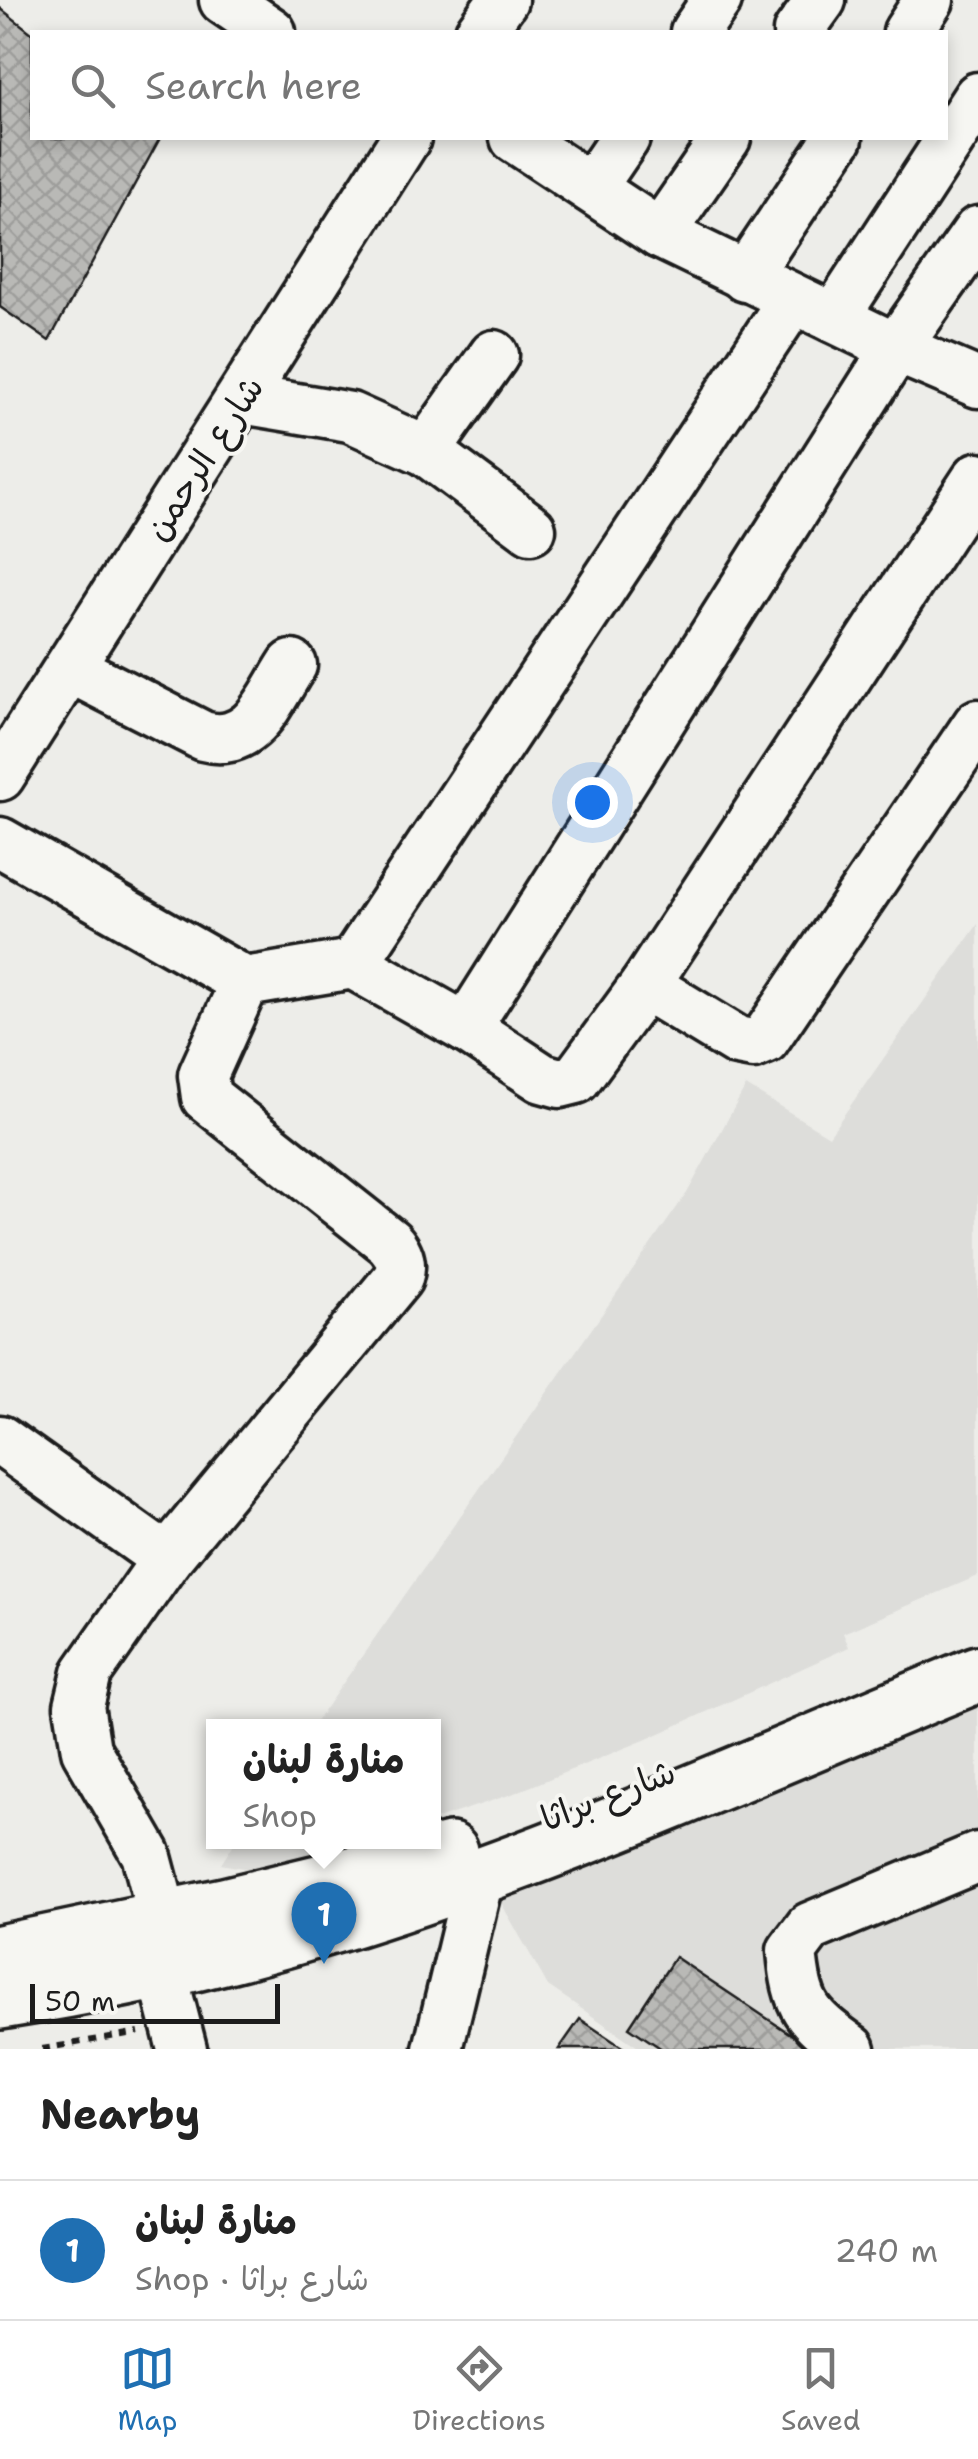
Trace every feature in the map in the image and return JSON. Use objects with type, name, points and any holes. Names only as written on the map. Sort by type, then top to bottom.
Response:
[{"type":"main road","name":"شارع براثا","points":[[328,1904],[468,1846],[571,1811],[978,1642]]},
{"type":"main road","name":"شارع براثا","points":[[227,1930],[328,1904],[480,1874],[978,1674]]},
{"type":"main road","points":[[0,1928],[158,1899],[328,1904]]},
{"type":"main road","points":[[0,2034],[174,2021],[328,1904]]},
{"type":"main road","points":[[0,1953],[227,1930]]},
{"type":"main road","points":[[0,2000],[227,1930]]},
{"type":"street","points":[[224,0],[268,30]]},
{"type":"street","points":[[481,30],[503,0]]},
{"type":"street","points":[[696,30],[717,0]]},
{"type":"street","points":[[799,30],[821,0]]},
{"type":"street","points":[[909,30],[929,0]]},
{"type":"street","points":[[948,135],[978,97]]},
{"type":"street","name":"شارع الرحمن","points":[[0,776],[405,140]]},
{"type":"street","points":[[518,140],[660,234],[896,348],[978,383]]},
{"type":"street","points":[[591,188],[624,140]]},
{"type":"street","points":[[660,234],[725,140]]},
{"type":"street","points":[[745,277],[837,140]]},
{"type":"street","points":[[353,964],[813,308],[944,140]]},
{"type":"street","points":[[466,1028],[896,348],[978,231]]},
{"type":"street","points":[[426,451],[494,356]]},
{"type":"street","points":[[242,399],[350,418],[426,451],[531,528]]},
{"type":"street","points":[[0,842],[245,982],[353,964],[466,1028],[542,1078],[560,1084],[576,1079],[645,985],[978,478]]},
{"type":"street","points":[[70,668],[203,736],[220,740],[244,734],[292,665]]},
{"type":"street","points":[[645,985],[738,1042],[753,1044],[765,1038],[978,724]]},
{"type":"street","points":[[158,1899],[146,1854],[86,1750],[79,1706],[86,1673],[168,1556],[398,1278],[402,1267],[398,1251],[389,1242],[206,1097],[202,1075],[245,982]]},
{"type":"street","points":[[0,1440],[168,1556]]},
{"type":"street","points":[[850,2049],[822,2029],[804,2008],[792,1951],[810,1927],[978,1858]]},
{"type":"street","points":[[438,2049],[480,1874]]},
{"type":"path","points":[[42,2049],[149,2030],[174,2021]]},
{"type":"shaded area","points":[[978,924],[978,1576],[843,1633],[849,1647],[647,1739],[512,1794],[441,1818],[441,1719],[318,1719],[687,1193],[746,1086],[829,1136]]},
{"type":"shaded area","points":[[978,1697],[978,2049],[641,2049],[548,1986],[500,1901]]},
{"type":"shaded area","points":[[231,1849],[342,1849],[248,1869],[221,1864]]},
{"type":"building","points":[[0,8],[30,31],[30,140],[159,140],[49,341],[0,307]]},
{"type":"building","points":[[675,1957],[813,2049],[662,2049],[629,2027]]},
{"type":"building","points":[[580,2019],[625,2049],[559,2049]]},
{"type":"place","name":"منارة لبنان","points":[[324,1964]]}]
